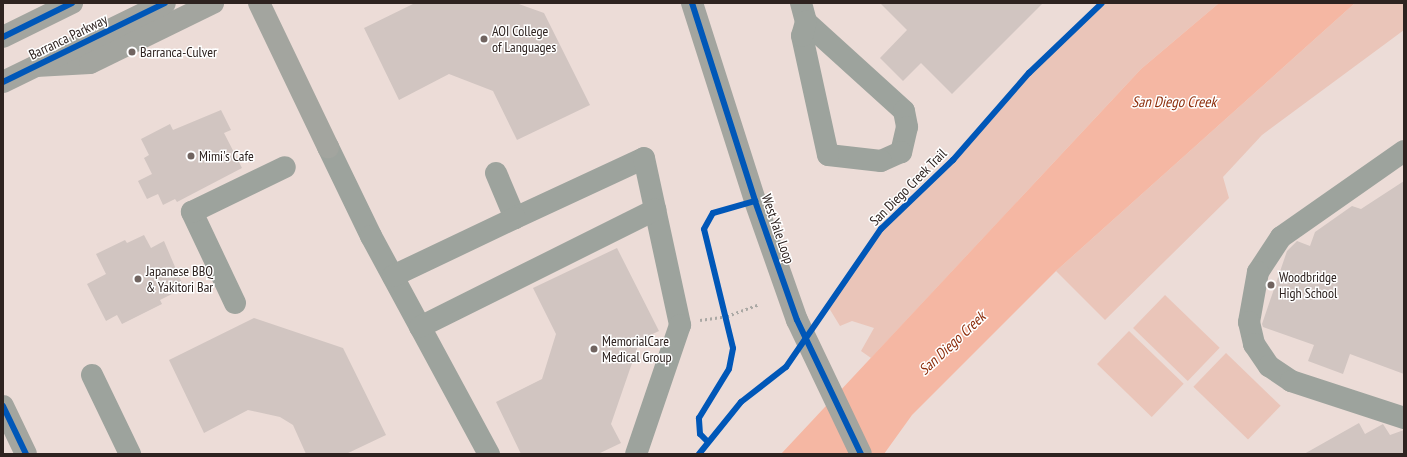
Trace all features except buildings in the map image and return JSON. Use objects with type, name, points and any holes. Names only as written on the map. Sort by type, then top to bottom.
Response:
[{"type":"main road","name":"Barranca Parkway","points":[[3,37],[72,3]]},
{"type":"main road","name":"Barranca Parkway","points":[[3,82],[165,3]]},
{"type":"main road","points":[[36,66],[90,63],[213,3]]},
{"type":"main road","name":"West Yale Loop","points":[[692,3],[755,201],[797,320],[861,454]]},
{"type":"main road","points":[[255,5],[328,147]]},
{"type":"main road","points":[[3,406],[26,454]]},
{"type":"lane","points":[[804,13],[904,111],[907,128],[901,152],[881,161],[828,155],[802,36],[804,13]]},
{"type":"lane","points":[[328,147],[393,276],[490,454]]},
{"type":"lane","points":[[1404,151],[1281,237],[1258,272],[1248,322],[1254,344],[1269,366],[1290,382],[1404,418]]},
{"type":"lane","points":[[393,276],[644,158],[680,325],[636,454]]},
{"type":"lane","points":[[234,304],[192,212],[285,167]]},
{"type":"lane","points":[[496,173],[515,218]]},
{"type":"lane","points":[[420,326],[655,210]]},
{"type":"lane","points":[[92,375],[130,454]]},
{"type":"path","points":[[702,320],[728,319],[758,305]]},
{"type":"path","points":[[725,309],[728,319]]},
{"type":"shaded area","points":[[1106,3],[1219,3],[1141,69],[871,358],[861,351],[874,328],[852,321],[840,326],[829,308],[881,229],[953,160],[1029,73]]},
{"type":"shaded area","points":[[1355,3],[1404,3],[1404,30],[1262,135],[1223,177],[1229,198],[1105,320],[1056,271]]},
{"type":"shaded area","points":[[1165,295],[1220,348],[1188,381],[1133,328]]},
{"type":"shaded area","points":[[1129,331],[1184,384],[1152,417],[1097,364]]},
{"type":"shaded area","points":[[1226,353],[1281,406],[1248,440],[1193,387]]},
{"type":"water","name":"San Diego Creek","points":[[1219,3],[1355,3],[1056,271],[912,415],[884,454],[781,454],[1141,69]]},
{"type":"cycle path","points":[[3,37],[72,3]]},
{"type":"cycle path","points":[[3,82],[165,3]]},
{"type":"cycle path","points":[[692,3],[755,201],[797,320],[861,454]]},
{"type":"cycle path","name":"San Diego Creek Trail","points":[[699,454],[741,402],[786,367],[881,229],[953,160],[1029,73],[1102,3]]},
{"type":"cycle path","points":[[708,442],[700,434],[699,418],[729,369],[733,348],[704,229],[713,213],[755,201]]},
{"type":"cycle path","points":[[3,406],[26,454]]},
{"type":"place","name":"AOI College of Languages","points":[[484,39]]},
{"type":"place","name":"Barranca-Culver","points":[[132,52]]},
{"type":"place","name":"Mimi's Cafe","points":[[191,156]]},
{"type":"place","name":"Japanese BBQ & Yakitori Bar","points":[[138,279]]},
{"type":"place","name":"Woodbridge High School","points":[[1271,285]]},
{"type":"place","name":"MemorialCare Medical Group","points":[[594,349]]}]
